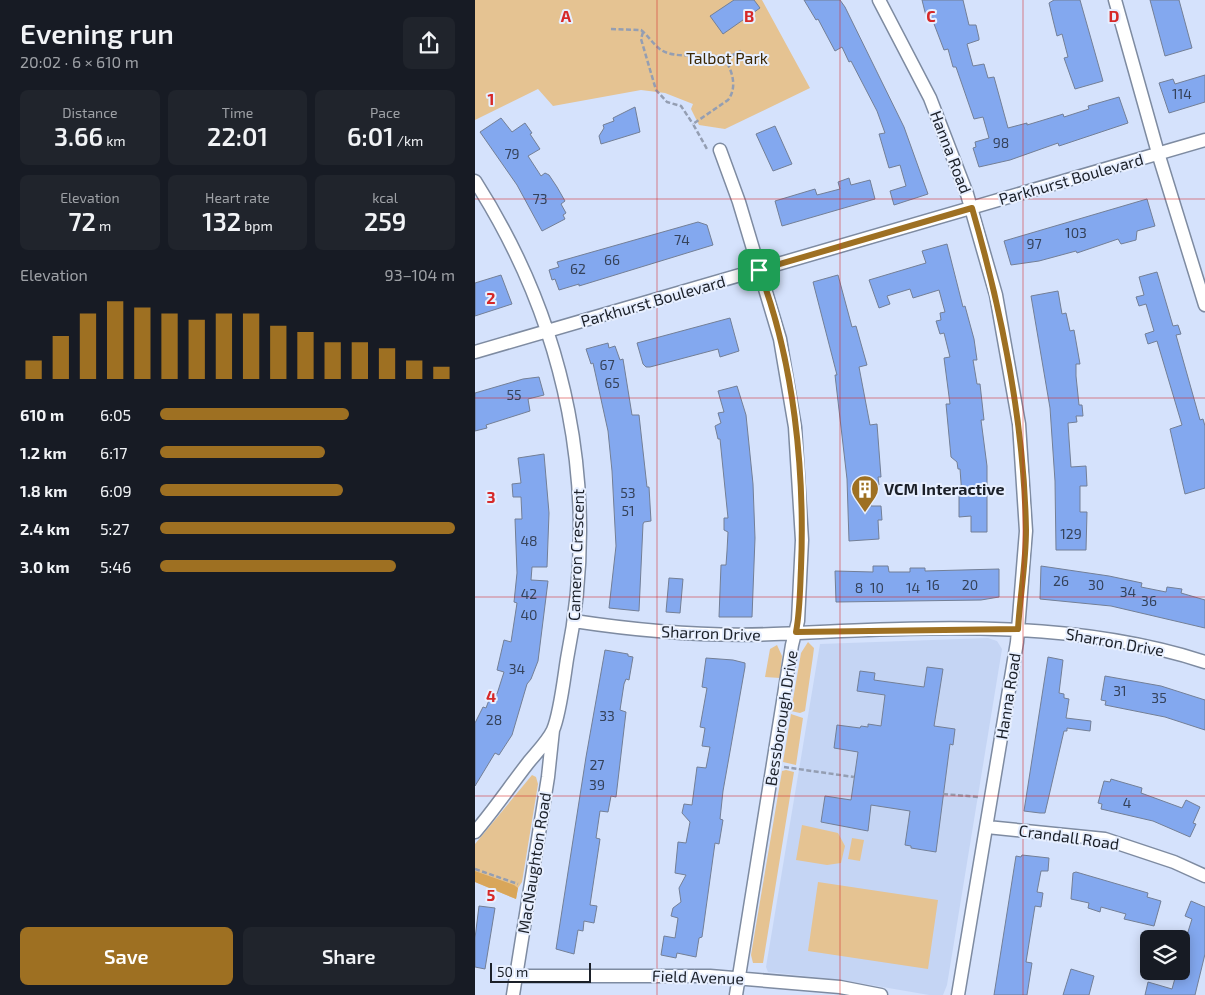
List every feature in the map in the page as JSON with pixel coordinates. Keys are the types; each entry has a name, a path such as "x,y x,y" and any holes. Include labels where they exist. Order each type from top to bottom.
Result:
{"street":[{"name":"Hanna Road","path":"879,0 930,98 972,208 996,296 1019,424 1026,531 1018,629 958,995"},
{"path":"1115,0 1158,153 1205,305"},
{"name":"Parkhurst Boulevard","path":"475,352 1205,140"},
{"name":"Bessborough Drive","path":"720,150 780,339 798,456 802,540 796,632 792,645 736,995"},
{"name":"Cameron Crescent","path":"475,181 515,249 548,331 561,376 578,461 581,510 574,621 553,730 475,832"},
{"name":"Sharron Drive","path":"574,621 675,633 774,634 796,632 1018,629 1099,636 1152,646 1205,662"},
{"name":"MacNaughton Road","path":"513,995 547,786 553,730"},
{"name":"Crandall Road","path":"987,827 1105,839 1174,862 1205,876"},
{"name":"Field Avenue","path":"515,976 615,975 739,978 840,987 881,995"}],"path":[{"path":"611,29 643,32 665,52 724,59 741,51"},
{"path":"643,32 641,39 656,90 667,102 681,106 708,150 720,150"},
{"path":"693,124 728,100 732,94 733,80 728,64 724,59"},
{"path":"773,765 854,777"},
{"path":"943,794 980,797"},
{"path":"475,869 519,885"}],"shaded area":[{"path":"988,638 997,641 1002,649 947,985 943,995 929,995 842,980 768,972 766,967 820,644"},
{"path":"475,871 514,885 518,888 516,899 475,882"}],"green space":[{"name":"Talbot Park","path":"475,0 762,0 810,88 725,129 699,125 691,109 693,104 665,93 641,90 553,106 538,89 475,120"},
{"path":"808,642 814,648 805,711 800,713 791,711 801,653"},
{"path":"777,645 782,656 780,678 765,677 770,649"},
{"path":"791,714 803,718 796,765 783,762"},
{"path":"782,771 794,772 763,963 753,963 751,955"},
{"path":"532,775 536,777 538,784 522,882 518,888 516,899 475,882 475,844"},
{"path":"802,825 838,833 845,846 841,863 827,865 796,860"},
{"path":"852,838 864,840 860,861 848,859"},
{"path":"818,882 938,900 928,969 808,951"}],"building":[{"path":"734,0 754,0 760,8 723,34 710,16"},
{"path":"804,0 840,0 845,7 904,127 928,194 894,205 890,191 906,186 900,165 889,168 879,134 885,133 877,111 842,47 835,51 818,19 816,20"},
{"path":"922,0 963,0 969,25 976,25 979,38 979,40 967,44 973,66 984,64 988,78 994,77 1008,128 1027,123 1027,125 1063,114 1064,117 1089,109 1088,106 1119,97 1128,123 1059,146 1058,143 1010,160 979,167 973,148 976,147 975,142 989,138 983,117 974,119 956,67 953,67 948,49 944,50 931,16 926,16"},
{"path":"1054,0 1080,0 1103,81 1075,89 1064,58 1068,57 1062,34 1057,36 1053,20 1049,3"},
{"path":"1150,0 1179,0 1192,48 1165,56"},
{"path":"1205,75 1205,102 1169,113 1159,83 1173,79 1175,84"},
{"path":"635,107 640,132 601,144 599,136 604,128 603,125 614,121 613,118"},
{"path":"501,118 512,132 525,123 540,149 528,156 541,176 545,173 549,175 565,201 561,204 566,213 563,215 565,219 542,231 517,185 480,132"},
{"path":"775,126 792,164 773,171 756,134"},
{"path":"849,178 851,185 870,180 875,199 782,226 775,201 815,189 817,195 840,189 838,182"},
{"path":"1147,199 1155,226 1137,231 1136,240 1121,244 1118,239 1077,253 1076,251 1039,261 1011,265 1004,241"},
{"path":"698,222 707,225 713,245 579,286 579,284 559,290 555,279 552,280 549,270 559,267 557,262"},
{"path":"947,244 963,307 965,306 974,339 977,360 973,360 977,384 980,384 984,420 981,420 987,466 987,532 971,532 971,516 959,517 959,496 962,496 960,469 958,469 957,462 951,457 946,404 950,404 944,358 950,357 944,333 940,334 936,321 941,320 940,313 945,312 939,290 913,298 910,289 887,296 890,304 879,308 869,280 926,263 922,251"},
{"path":"1157,272 1173,326 1178,325 1181,334 1176,335 1200,420 1203,419 1205,426 1205,488 1185,494 1170,429 1182,425 1157,341 1148,344 1145,334 1154,331 1146,304 1139,306 1136,297 1144,295 1139,277"},
{"path":"501,275 512,304 475,316 475,283"},
{"path":"838,275 852,327 856,326 867,365 859,367 870,425 877,424 881,477 878,477 879,485 871,486 871,506 881,506 882,520 878,520 879,539 849,541 847,479 835,375 837,375 813,282"},
{"path":"1058,291 1062,314 1066,313 1070,331 1074,330 1080,364 1076,364 1076,376 1079,405 1082,405 1083,416 1076,416 1077,422 1068,423 1071,467 1086,466 1087,486 1080,486 1080,512 1087,512 1086,550 1056,550 1055,481 1050,408 1031,296"},
{"path":"730,318 739,351 720,357 718,349 650,367 646,367 643,364 637,343"},
{"path":"608,343 609,348 615,346 620,360 623,359 632,415 639,415 647,487 649,487 651,521 644,522 643,524 639,611 609,608 616,546 612,471 608,431 593,363 591,364 586,349"},
{"path":"539,377 544,395 528,399 530,411 486,425 487,428 475,431 475,393 523,379"},
{"path":"737,386 746,415 753,484 755,538 752,617 719,617 721,565 726,565 728,532 724,530 724,518 728,518 720,439 718,439 715,426 721,423 718,413 724,412 718,391"},
{"path":"544,454 549,513 547,567 532,567 531,580 548,581 538,661 527,684 512,735 499,755 495,753 475,786 475,723 483,707 486,708 492,692 497,694 504,672 497,670 504,640 511,642 517,603 514,602 517,573 515,519 522,519 521,497 513,497 512,484 521,483 518,458"},
{"path":"873,566 888,566 889,572 910,572 910,568 925,568 925,571 999,569 999,597 981,600 836,602 835,571 873,572"},
{"path":"1041,566 1109,576 1142,583 1141,587 1166,592 1167,587 1182,589 1181,593 1205,600 1205,628 1111,606 1040,599"},
{"path":"669,578 683,579 680,613 666,612"},
{"path":"605,650 628,654 628,656 633,657 629,680 626,679 624,684 620,710 626,712 616,797 611,796 608,812 600,811 596,838 600,839 590,905 597,906 594,923 584,921 583,931 578,930 574,954 556,949"},
{"path":"1048,657 1063,660 1059,693 1064,694 1064,698 1069,699 1066,718 1091,721 1090,731 1067,728 1067,731 1064,731 1045,813 1040,813 1024,811"},
{"path":"706,658 733,660 745,663 745,667 723,791 720,819 723,820 719,844 715,843 702,937 699,938 696,957 677,953 676,958 661,955 664,936 675,938 678,918 671,916 673,908 681,902 679,888 686,875 675,873 678,842 686,843 690,822 682,813 684,804 692,805 697,767 706,768 710,747 702,746 705,728 700,727 707,688 702,687"},
{"path":"927,667 943,669 934,726 955,729 953,745 950,744 936,852 911,848 911,846 905,845 910,811 871,805 868,831 821,822 825,796 851,800 858,752 834,748 837,725 860,728 861,726 868,727 868,724 881,726 885,695 857,691 860,671 875,673 874,680 924,687"},
{"path":"1105,676 1161,686 1205,700 1205,730 1165,717 1105,705 1106,701 1101,700"},
{"path":"1111,779 1142,788 1141,793 1182,808 1186,800 1200,807 1193,823 1196,824 1190,837 1153,821 1101,809 1102,804 1098,803 1104,781 1110,782"},
{"path":"1022,855 1049,858 1048,871 1041,871 1037,892 1043,893 1041,907 1035,906 1026,962 1032,963 1027,995 994,995 1016,856 1021,857"},
{"path":"1076,872 1148,893 1147,897 1161,901 1154,926 1124,919 1126,914 1101,907 1100,912 1088,908 1089,903 1071,899 1073,873"},
{"path":"1191,901 1205,907 1205,954 1195,995 1145,995 1148,982 1172,989 1174,980 1190,980 1189,930 1192,919 1185,916"},
{"path":"479,906 495,908 485,969 475,967 475,938"},
{"path":"1071,969 1094,976 1089,995 1063,995"}],"place":[{"name":"VCM Interactive","path":"865,513"}],"route":[{"path":"972,208 996,296 1019,424 1026,531 1018,629 973,628 796,632 802,540 798,456 780,339 764,281 759,270 972,208"}]}
